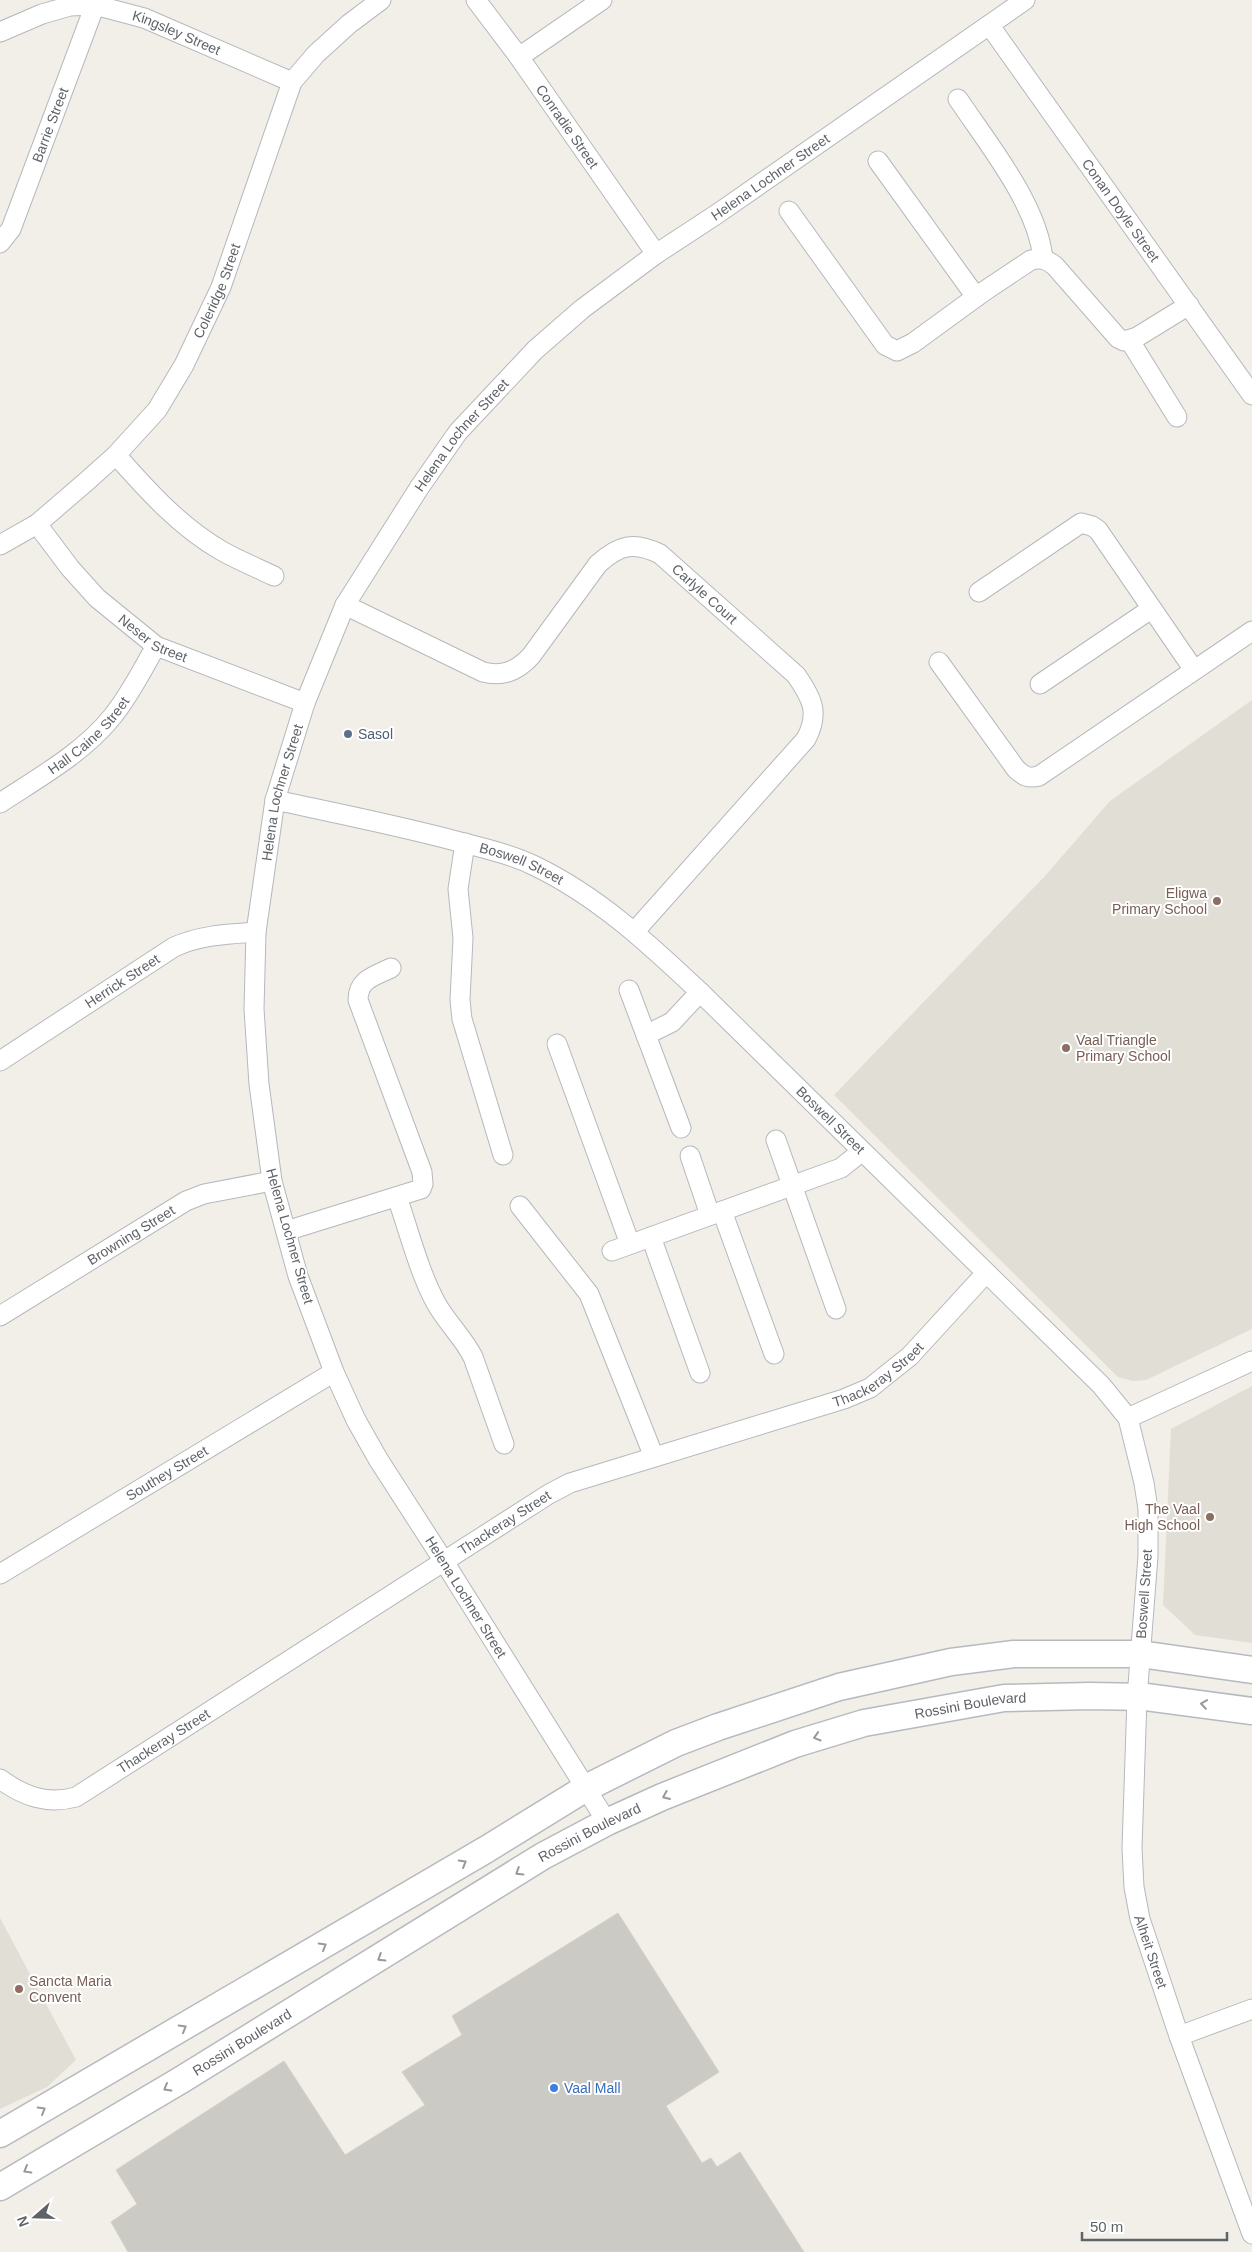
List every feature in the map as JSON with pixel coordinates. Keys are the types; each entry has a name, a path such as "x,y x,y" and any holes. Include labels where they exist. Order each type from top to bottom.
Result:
{"street":[{"name":"Coleridge Street","path":"0,545 37,524 116,455 157,410 184,365 221,287 292,82 322,48 349,24 381,0"},
{"name":"Conradie Street","path":"476,0 519,57 656,254"},
{"path":"519,57 602,0"},
{"name":"Helena Lochner Street","path":"607,1822 378,1459 356,1420 334,1372 298,1276 272,1181 260,1084 254,1009 256,932 275,800 304,703 345,606 419,488 458,432 535,350 582,309 656,254 717,214 1025,0"},
{"name":"Kingsley Street","path":"0,32 42,14 70,6 96,5 144,18 292,82"},
{"name":"Barrie Street","path":"0,243 11,230 96,5"},
{"name":"Conan Doyle Street","path":"990,26 1252,395"},
{"path":"958,99 1027,204 1042,249 1043,259"},
{"path":"878,162 976,297"},
{"path":"790,211 885,345 891,350 897,351 913,343 1031,260 1043,259 1056,266 1118,338 1124,342 1130,341 1189,305"},
{"path":"1130,341 1177,417"},
{"path":"116,455 164,506 192,529 220,550 274,576"},
{"path":"978,592 1081,523 1086,523 1098,530 1194,670"},
{"name":"Neser Street","path":"37,524 70,568 97,598 156,646 304,703"},
{"name":"Carlyle Court","path":"345,606 483,672 495,674 509,672 521,667 531,656 598,564 610,553 625,547 648,548 660,554 796,675 810,696 813,706 814,717 806,739 635,932"},
{"path":"1040,684 1151,609"},
{"path":"939,662 1016,769 1022,775 1032,778 1039,776 1252,631"},
{"name":"Hall Caine Street","path":"0,803 91,739 128,696 156,646"},
{"name":"Boswell Street","path":"275,800 465,844 534,865 596,900 635,932 700,992 1101,1385 1128,1418 1144,1483 1148,1510 1148,1556 1140,1654"},
{"path":"465,844 458,889 463,938 460,1000 462,1019 502,1155"},
{"name":"Herrick Street","path":"0,1061 134,972 187,941 214,935 256,932"},
{"path":"286,1231 421,1189 423,1178 358,1000 361,985 391,968"},
{"path":"629,990 681,1128"},
{"path":"646,1035 672,1022 700,992"},
{"path":"557,1044 630,1244"},
{"path":"776,1140 836,1309"},
{"path":"612,1251 841,1168 862,1152"},
{"path":"690,1156 716,1213 774,1354"},
{"name":"Browning Street","path":"0,1316 186,1201 213,1192 272,1181"},
{"path":"397,1197 432,1295 442,1312 467,1344 504,1444"},
{"path":"520,1206 588,1294 654,1458"},
{"path":"652,1236 700,1373"},
{"name":"Thackeray Street","path":"0,1779 32,1797 45,1800 76,1798 527,1506 570,1483 844,1399 870,1388 910,1356 986,1273"},
{"path":"1128,1418 1252,1362"},
{"name":"Southey Street","path":"0,1574 334,1372"},
{"path":"0,2134 470,1859 586,1788 684,1740 777,1706 839,1687 950,1662 1014,1654 1140,1654 1252,1670"},
{"name":"Alheit Street","path":"1140,1654 1132,1848 1134,1887 1140,1920 1179,2036 1252,2234"},
{"name":"Rossini Boulevard","path":"0,2187 206,2065 543,1856 607,1822 735,1767 795,1744 864,1723 1004,1698 1080,1696 1137,1698 1182,1701 1252,1711"},
{"path":"1179,2036 1252,2009"}],"shaded area":[{"name":"Vaal Triangle Primary School","path":"1252,700 1252,1329 1146,1380 1133,1381 1118,1377 834,1095 1045,876 1110,801"},
{"name":"The Vaal High School","path":"1252,1386 1252,1643 1195,1635 1163,1605 1171,1429"},
{"name":"Sancta Maria Convent","path":"0,1918 76,2060 47,2087 0,2109"}],"building":[{"name":"Vaal Mall","path":"618,1913 719,2072 666,2106 702,2163 711,2158 717,2167 740,2152 804,2252 128,2252 111,2222 137,2204 116,2170 284,2061 345,2155 425,2105 402,2072 462,2035 452,2016"}],"place":[{"name":"Sasol","path":"348,734"},
{"name":"Eligwa Primary School","path":"1217,901"},
{"name":"Vaal Triangle Primary School","path":"1066,1048"},
{"name":"The Vaal High School","path":"1210,1517"},
{"name":"Sancta Maria Convent","path":"19,1989"},
{"name":"Vaal Mall","path":"554,2088"}]}
